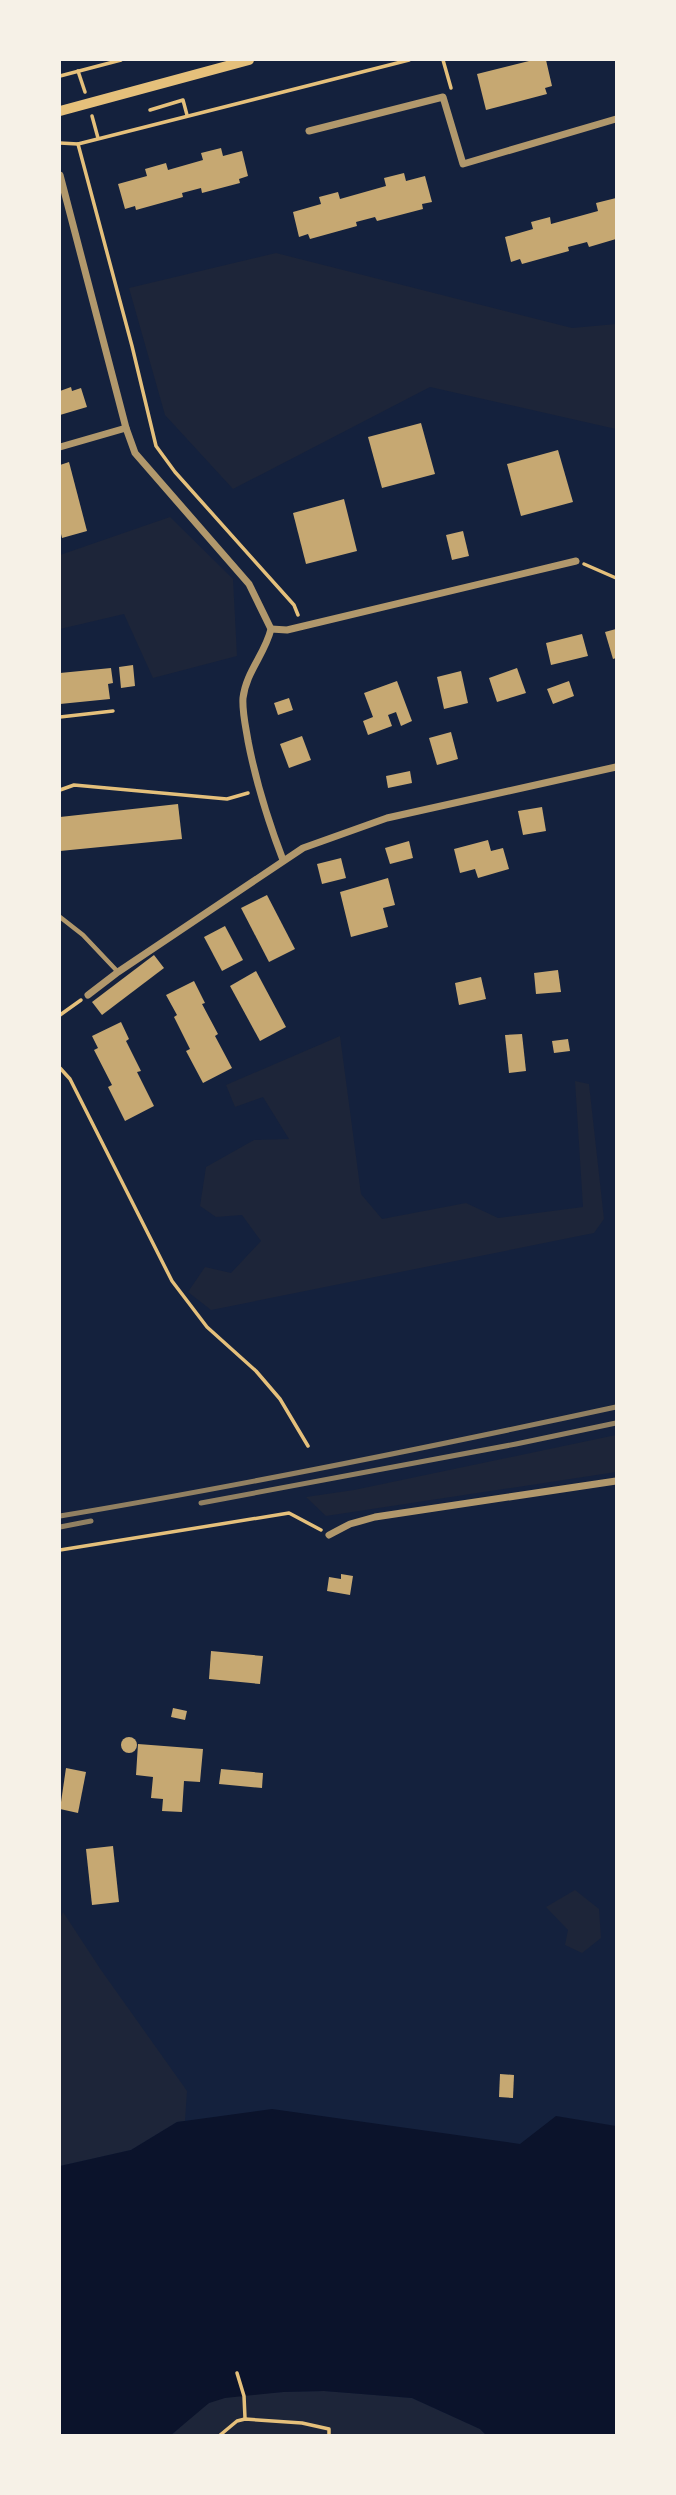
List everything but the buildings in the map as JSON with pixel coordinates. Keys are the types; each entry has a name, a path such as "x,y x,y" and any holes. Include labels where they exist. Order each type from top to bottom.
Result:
{"main road":[{"path":"60,111 248,60"}],"street":[{"path":"309,131 443,97 463,164 617,120"},
{"path":"60,175 126,429 135,453 249,584 271,629 262,655 253,667 243,699 244,721 270,825 283,860"},
{"path":"60,447 126,429"},
{"path":"271,629 287,630 576,561"},
{"path":"89,995 118,972 283,860 327,838 387,818 617,767"},
{"path":"328,1535 350,1524 375,1517 617,1481"}],"lane":[{"path":"60,917 83,935 118,972"}],"path":[{"path":"60,76 121,60"},
{"path":"60,143 78,144 410,60"},
{"path":"150,110 183,100 187,115"},
{"path":"78,144 156,446 175,472 294,605 302,625"},
{"path":"576,561 617,578"},
{"path":"60,717 113,712"},
{"path":"60,790 74,785 227,799 260,789"},
{"path":"60,1015 89,995"},
{"path":"60,1068 70,1079 172,1281 208,1326 256,1371 279,1399 309,1446"},
{"path":"60,1550 289,1513 328,1535"},
{"path":"237,2372 244,2396 245,2419"},
{"path":"219,2435 237,2421 245,2419 302,2423 329,2429 329,2435"}],"shaded area":[{"path":"276,253 572,328 616,324 616,429 430,387 233,489 165,415 129,288"},
{"path":"170,517 233,579 237,656 153,678 124,614 60,629 60,555"},
{"path":"340,1036 361,1194 382,1219 466,1203 498,1218 583,1207 575,1081 589,1084 604,1219 594,1233 211,1310 188,1292 205,1267 231,1273 261,1241 242,1215 216,1217 200,1206 206,1167 254,1140 289,1139 263,1097 235,1107 226,1085"},
{"path":"616,1435 616,1472 326,1516 306,1497 354,1490"},
{"path":"575,1890 599,1909 601,1938 582,1953 565,1945 568,1930 546,1907"},
{"path":"63,1912 187,2091 185,2121 177,2122 131,2150 60,2166 60,1919"},
{"path":"272,2109 520,2144 556,2116 616,2126 616,2435 486,2435 480,2429 412,2398 324,2391 225,2398 209,2403 171,2435 60,2435 60,2166 131,2150 177,2122"},
{"path":"325,2391 412,2398 480,2429 486,2435 171,2436 199,2410 219,2399 265,2393"}],"railway":[{"path":"60,1516 338,1465 616,1407"},
{"path":"201,1503 616,1423"},
{"path":"60,1527 91,1521"}]}
